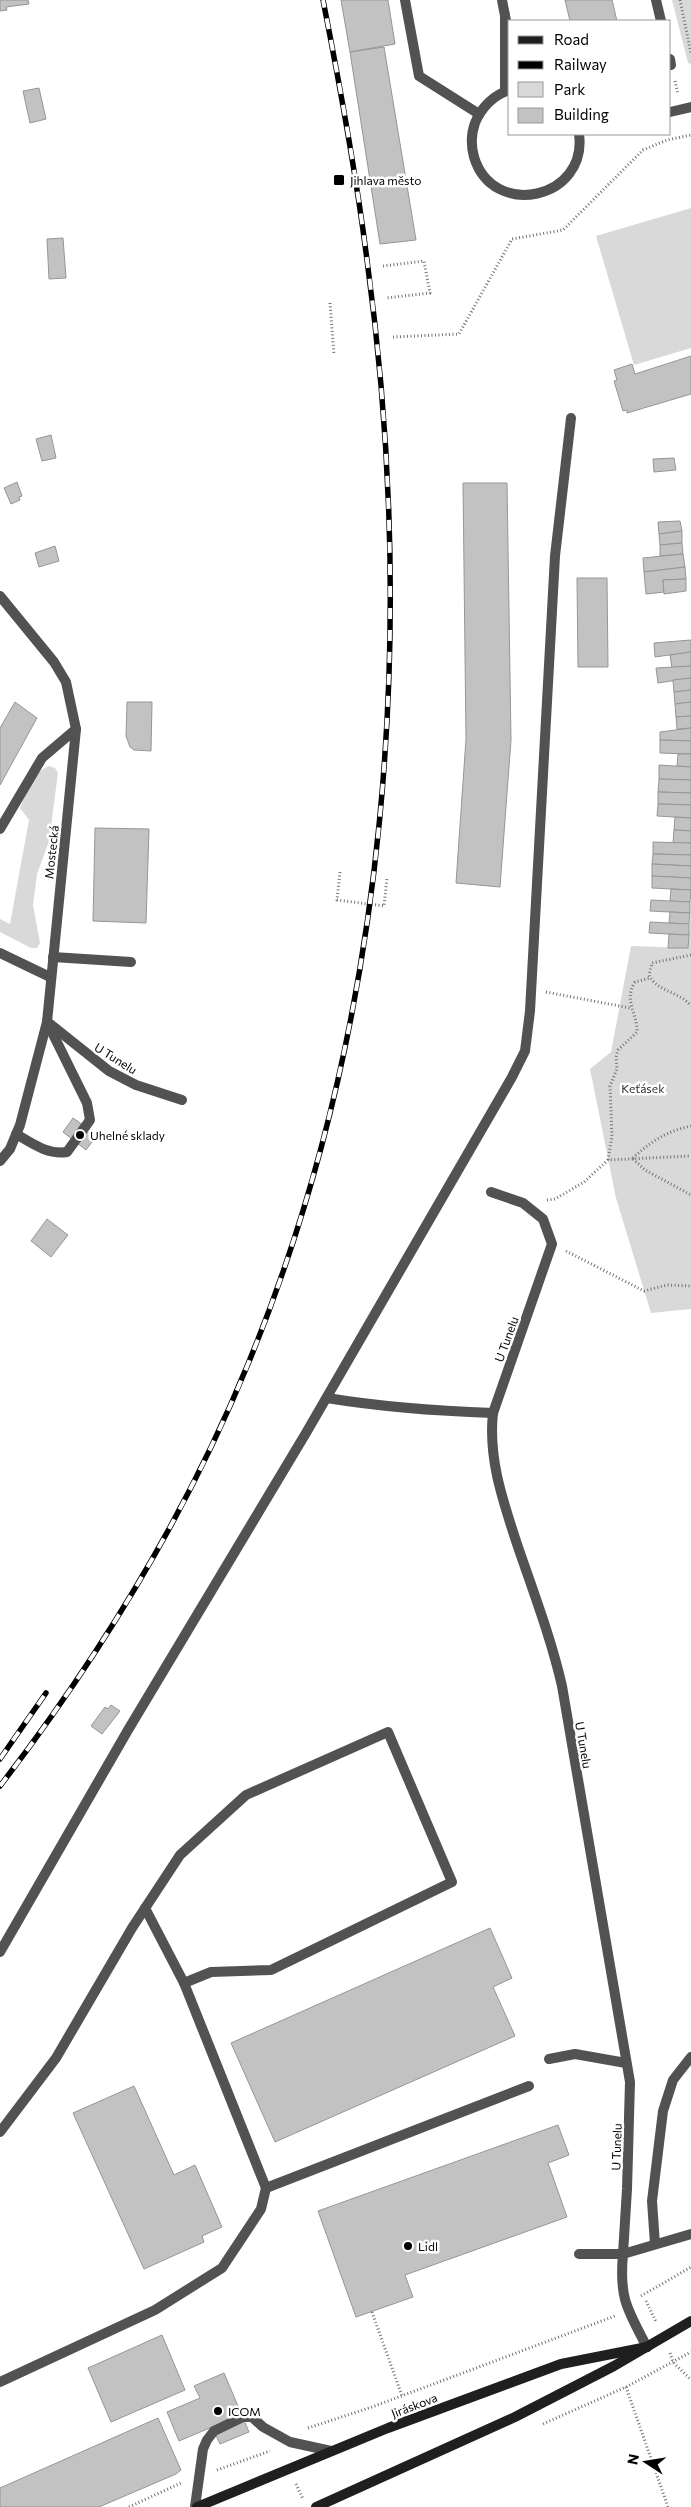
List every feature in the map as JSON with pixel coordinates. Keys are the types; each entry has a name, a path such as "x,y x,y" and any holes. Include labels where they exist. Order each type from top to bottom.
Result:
{"main road":[{"name":"Jiráskova","path":"316,2507 515,2417 691,2322"},
{"name":"Jiráskova","path":"196,2507 397,2424 561,2364 647,2347"}],"street":[{"path":"405,0 419,76 479,114"},
{"path":"502,0 508,26"},
{"path":"656,0 661,20"},
{"path":"505,15 507,90 490,100 479,114 473,131 472,149 477,166 488,180 502,190 520,195 538,194 554,188 568,176 576,160 580,143 578,135"},
{"path":"671,112 686,108"},
{"path":"0,1952 128,1730 327,1398 512,1078 524,1051 531,989 555,556 571,418"},
{"name":"Mostecká","path":"0,596 54,662 66,682 76,729 47,1022 16,1134 10,1149 0,1161"},
{"path":"0,829 42,758 76,729"},
{"path":"0,952 50,977"},
{"path":"53,957 131,962"},
{"path":"16,1134 43,1149 52,1152 68,1152 90,1120 86,1103 47,1022"},
{"name":"U Tunelu","path":"47,1022 109,1071 136,1085 182,1100"},
{"path":"491,1192 523,1203 543,1219 552,1244"},
{"name":"U Tunelu","path":"552,1244 492,1413 490,1435 493,1465 555,1656 562,1686 630,2082 623,2254 620,2284 627,2310 647,2347"},
{"path":"327,1398 420,1410 492,1413"},
{"path":"0,2132 56,2058 145,1908 180,1854 246,1795 388,1732 452,1882 270,1970 211,1972 184,1983"},
{"path":"0,2382 155,2310 222,2268 261,2209 266,2188 184,1983 145,1908"},
{"path":"549,2060 575,2054 626,2063"},
{"path":"655,2244 652,2201 663,2111 673,2080 691,2057"},
{"path":"266,2188 529,2086"},
{"path":"579,2254 623,2254 691,2234"},
{"path":"196,2507 203,2449 214,2431 243,2417 252,2417 280,2438 331,2451"}],"path":[{"path":"680,0 691,53"},
{"path":"671,65 686,108"},
{"path":"393,337 459,334 512,239 563,230 643,150 667,140 691,135"},
{"path":"383,266 424,261 430,293 386,298"},
{"path":"330,303 334,355"},
{"path":"340,872 337,900 384,906 387,878"},
{"path":"691,955 652,963 649,968 650,978 659,987 684,998 691,1006"},
{"path":"523,1203 555,1199 584,1182 608,1160 612,1136 610,1092 617,1069 616,1057 618,1050 638,1032 630,1008 631,988 635,982 650,978"},
{"path":"531,989 630,1008"},
{"path":"633,1159 643,1148 659,1138 691,1126"},
{"path":"608,1160 691,1156"},
{"path":"633,1159 645,1170 691,1195"},
{"path":"552,1244 644,1291 667,1285 691,1286"},
{"path":"271,2451 280,2438 295,2430 318,2426 593,2326 627,2310 642,2294 691,2267"},
{"path":"372,2312 402,2396"},
{"path":"626,2387 668,2507"}],"green space":[{"path":"672,0 691,0 691,64 688,63"},
{"path":"691,208 691,348 634,365 596,236"},
{"path":"49,766 55,768 58,773 49,841 37,874 33,905 40,943 37,948 31,948 0,932 0,919 10,924 29,820 20,808 35,778 43,769"},
{"name":"Keťásek","path":"691,911 691,1309 651,1313 616,1198 590,1069 611,1052 631,946 688,948"}],"building":[{"path":"0,0 28,0 29,4 6,7 7,10 0,11"},
{"path":"341,0 388,0 395,44 350,52"},
{"path":"565,0 612,0 617,20 570,20"},
{"path":"384,47 416,240 380,244 350,52"},
{"path":"39,88 46,119 30,123 23,91"},
{"path":"63,238 66,278 49,279 47,239"},
{"path":"691,356 691,394 627,413 627,410 623,411 614,381 617,380 614,370 632,364 635,374"},
{"path":"51,435 56,458 42,461 36,439"},
{"path":"674,458 676,470 654,472 653,459"},
{"path":"17,482 22,496 19,497 20,500 11,504 4,488"},
{"path":"463,483 507,483 511,740 500,887 456,883 466,739"},
{"path":"680,521 682,531 659,534 658,522"},
{"path":"682,531 682,543 660,545 659,534"},
{"path":"682,543 683,554 660,556 660,545"},
{"path":"55,546 59,561 39,567 35,553"},
{"path":"683,554 685,567 644,572 643,558"},
{"path":"685,567 686,579 663,580 664,592 646,594 644,572"},
{"path":"577,578 607,578 608,667 578,667"},
{"path":"686,579 686,591 664,594 663,580"},
{"path":"691,640 691,652 655,657 654,643"},
{"path":"691,652 691,666 672,668 670,655"},
{"path":"691,666 691,678 658,683 656,668"},
{"path":"691,678 691,690 674,692 673,680"},
{"path":"691,690 691,702 675,704 674,692"},
{"path":"15,702 37,718 0,785 0,728"},
{"path":"127,702 152,702 151,751 134,750 130,747 126,736"},
{"path":"691,702 691,716 676,717 675,704"},
{"path":"691,716 691,728 677,729 676,717"},
{"path":"691,728 691,741 660,740 660,732"},
{"path":"660,740 691,741 691,754 660,753"},
{"path":"678,754 691,754 691,767 677,766"},
{"path":"659,765 691,767 691,780 659,779"},
{"path":"659,779 691,780 691,793 658,792"},
{"path":"658,792 691,793 691,805 658,804"},
{"path":"658,804 691,805 691,818 657,816"},
{"path":"675,817 691,818 691,831 674,830"},
{"path":"95,828 149,829 146,923 93,921"},
{"path":"674,830 691,831 691,843 673,843"},
{"path":"653,842 691,843 691,855 653,854"},
{"path":"653,854 691,855 691,866 652,864"},
{"path":"652,864 691,866 691,878 652,876"},
{"path":"652,876 691,878 691,890 652,888"},
{"path":"671,889 691,890 690,902 670,901"},
{"path":"651,900 690,902 690,913 650,911"},
{"path":"670,912 690,913 689,924 669,923"},
{"path":"650,922 689,924 689,935 649,933"},
{"path":"669,934 689,935 688,948 668,948"},
{"path":"73,1118 97,1135 86,1150 63,1132"},
{"path":"47,1219 68,1235 51,1257 31,1241"},
{"path":"111,1705 120,1711 102,1734 91,1726 105,1707 108,1709"},
{"path":"490,1928 512,1978 493,1987 515,2036 275,2142 231,2043"},
{"path":"134,2086 174,2175 195,2165 222,2227 202,2236 204,2242 144,2269 73,2113"},
{"name":"Lidl","path":"558,2125 569,2155 548,2163 567,2217 405,2275 413,2297 356,2317 318,2211"},
{"path":"162,2335 185,2390 111,2422 88,2368"},
{"path":"224,2373 249,2432 220,2444 212,2427 179,2441 167,2412 200,2398 194,2386"},
{"path":"158,2418 181,2470 176,2474 99,2507 0,2507 0,2488"}],"railway":[{"path":"0,1786 72,1686 138,1583 169,1530 224,1420 248,1364 296,1233 334,1098 361,960 380,821 389,680 389,539 382,398 367,260 358,195 323,0"},
{"path":"0,1759 46,1693"}],"place":[{"name":"Jihlava město","path":"339,180"},
{"name":"Uhelné sklady","path":"80,1135"},
{"name":"Lidl","path":"408,2246"},
{"name":"ICOM","path":"218,2411"}]}
